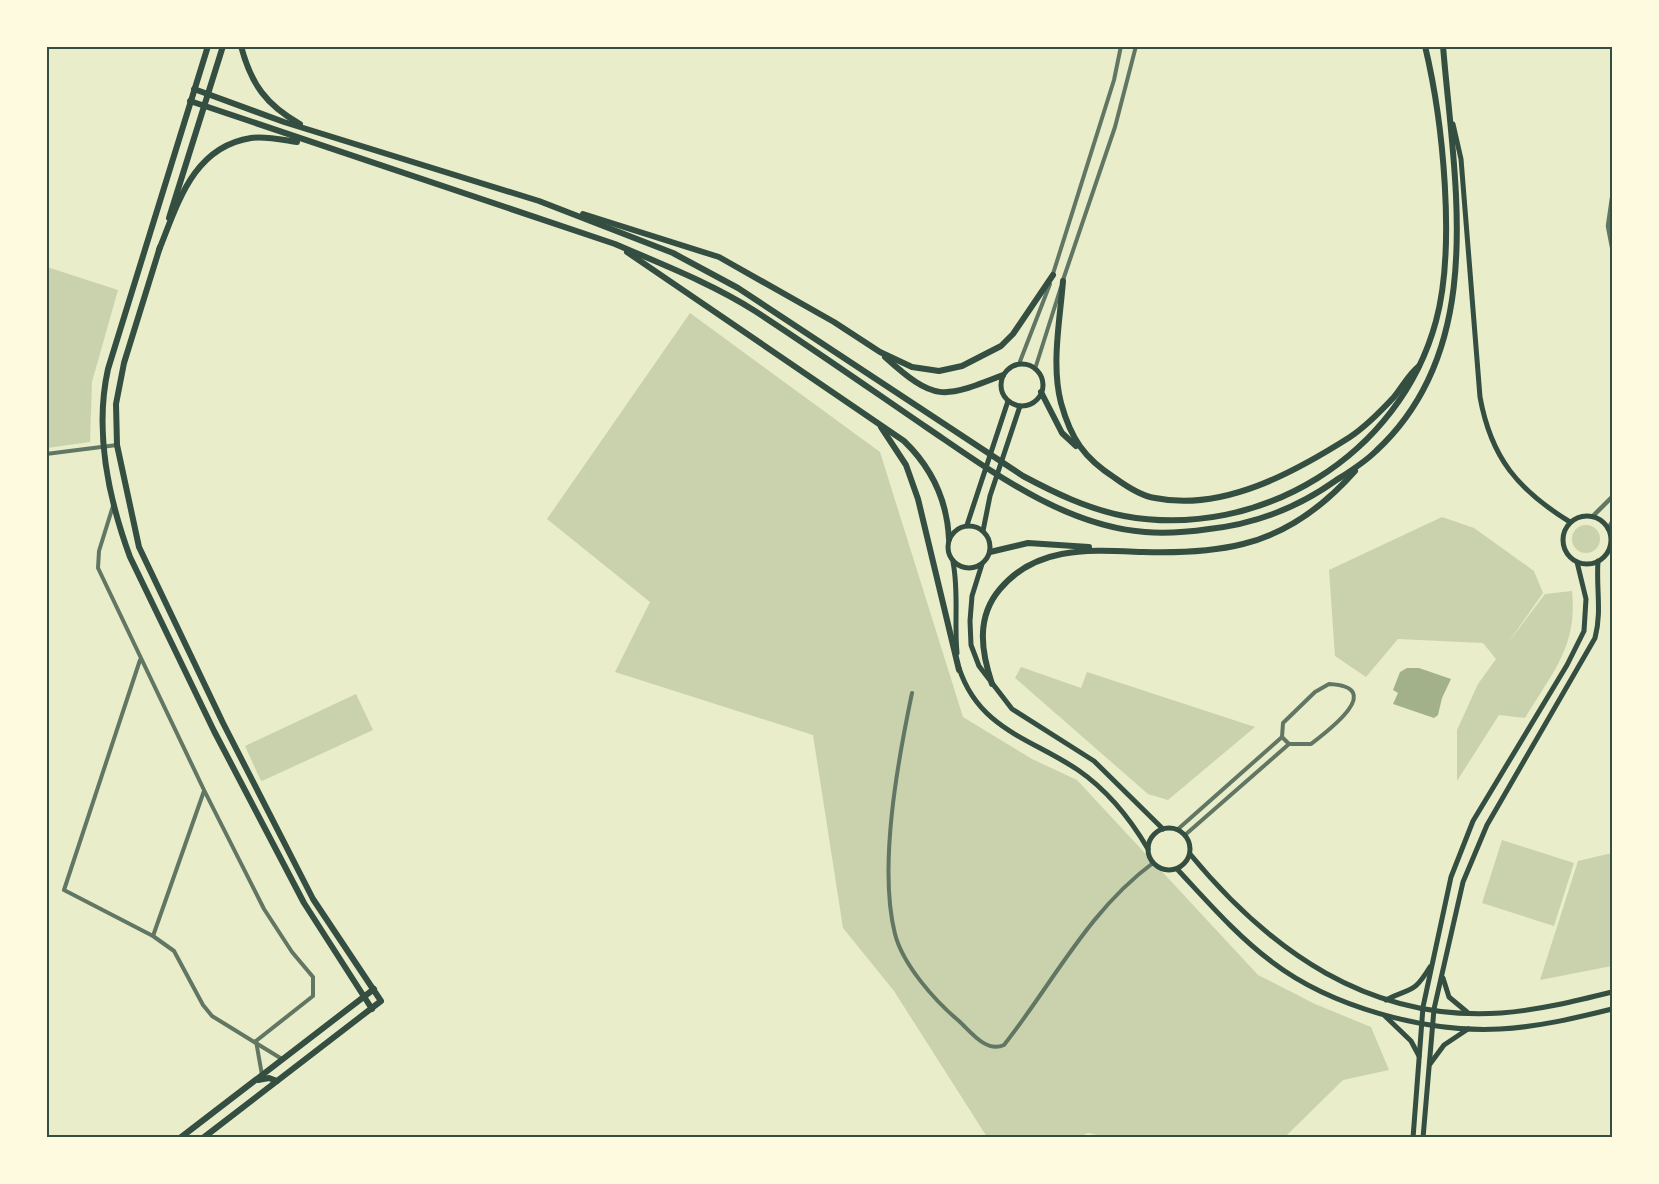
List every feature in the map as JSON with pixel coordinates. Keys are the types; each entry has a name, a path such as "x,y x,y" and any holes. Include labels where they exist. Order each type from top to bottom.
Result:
{"main road":[{"path":"208,46 108,369 102,398 102,447 114,504 130,557 214,731 304,903 372,1009"},
{"path":"203,1137 381,1001 313,899 181,636 139,547 117,445 119,385 223,46"},
{"path":"241,46 248,73 268,101 287,117 315,131"},
{"path":"539,201 673,254 738,288 1023,476 1067,499 1125,516 1176,520 1210,516 1269,502 1297,490 1330,470 1383,424 1397,407 1422,364 1437,320 1446,253 1439,126 1425,46"},
{"path":"990,552 1028,543 1184,552 1240,545 1262,539 1292,525 1329,498 1398,427 1416,404 1425,387 1449,323 1456,289 1457,232 1443,46"},
{"path":"194,89 315,131 650,233 719,257 826,317 880,352 912,367 939,371 962,366 982,358 1001,346 1013,334 1053,275"},
{"path":"190,101 615,244 683,274 751,309 1023,490 1083,517 1122,529 1146,532 1187,532 1254,521 1306,500 1364,461"},
{"path":"1449,108 1461,159 1480,397 1485,427 1510,473 1537,500 1570,522"},
{"path":"159,250 187,182 198,166 215,153 232,144 252,138 310,143"},
{"path":"615,244 904,441 934,476 948,518 947,551 953,562 957,580 954,628 959,670"},
{"path":"1062,281 1057,373 1060,402 1079,449"},
{"path":"880,352 914,383 934,392 959,391 1003,375 1019,364 1035,369 1042,379 1041,392 1062,433 1101,469 1126,486 1154,498 1190,501 1221,497 1251,488 1295,467 1352,435 1395,396 1409,374 1422,364"},
{"path":"1003,375 1001,389 1008,401 1020,406 1033,403 1041,392"},
{"path":"967,525 1008,401"},
{"path":"983,531 990,496 1020,406"},
{"path":"877,422 906,465 918,499 959,670 971,697 984,712 1080,772 1134,825 1153,863 1164,870 1177,869 1183,866 1190,854 1190,844 1185,835 1177,830 1163,829 1152,837 1148,849"},
{"path":"1581,516 1593,516 1608,529 1611,536 1609,550 1598,561 1577,562 1567,554 1563,541 1570,522 1581,516"},
{"path":"949,539 956,530 967,525 983,531 989,540 990,552 982,564 972,596 971,645 979,666 992,684 1012,709 1094,761 1163,829"},
{"path":"992,684 983,657 982,636 984,616 994,596 1023,567 1042,558 1102,549"},
{"path":"1423,1137 1434,1009 1463,882 1474,853 1595,638 1600,621 1598,561"},
{"path":"953,562 964,568 982,564"},
{"path":"1413,1137 1423,1008 1451,877 1468,832 1567,665 1584,631 1586,599 1577,562"},
{"path":"1190,854 1211,880 1271,938 1335,980 1386,1000 1423,1008 1468,1013 1532,1009 1612,992"},
{"path":"1177,869 1235,930 1272,962 1330,996 1383,1014 1468,1029 1535,1025 1612,1009"},
{"path":"1386,1000 1410,992 1419,985 1432,965"},
{"path":"1442,976 1449,997 1468,1013"},
{"path":"180,1137 374,989"},
{"path":"1383,1014 1411,1041 1420,1058"},
{"path":"1430,1065 1444,1045 1468,1029"},
{"path":"254,1081 269,1078 277,1082"}],"street":[{"path":"1019,364 1053,275 1114,80 1121,46"},
{"path":"1035,369 1062,281 1115,128 1136,46"},
{"path":"1612,198 1608,226 1612,247"},
{"path":"46,454 117,445"},
{"path":"1593,516 1612,498"},
{"path":"114,504 99,551 98,568 140,660 264,909 292,952 313,977 315,987 313,996 256,1041"},
{"path":"1608,529 1612,522"},
{"path":"140,660 64,890 153,936 174,951 203,1005 212,1016 283,1059"},
{"path":"1177,830 1282,737 1283,723 1315,692 1329,684 1342,684 1350,689 1353,695 1351,711 1311,744 1288,744 1185,835"},
{"path":"912,693 899,758 890,844 895,934 905,956 936,1001 986,1045 997,1048 1004,1045 1092,921 1126,883 1153,863"},
{"path":"1282,737 1288,744"},
{"path":"153,936 204,790"},
{"path":"256,1041 262,1075"}],"shaded area":[{"path":"47,267 118,290 92,382 90,442 47,448"},
{"path":"690,313 880,452 963,717 1032,759 1077,780 1258,975 1315,1004 1371,1027 1389,1070 1343,1080 1285,1137 1112,1138 1088,1133 1080,1137 987,1137 894,991 843,928 813,735 615,672 650,602 547,519"},
{"path":"1442,517 1474,528 1534,571 1543,593 1508,643 1545,594 1572,591 1571,628 1561,658 1553,673 1525,718 1499,715 1457,781 1457,730 1478,684 1496,659 1483,643 1398,639 1366,677 1335,656 1329,570"},
{"path":"1586,525 1596,529 1600,539 1596,549 1586,553 1576,549 1572,539 1576,529"},
{"path":"1021,667 1081,688 1087,672 1255,727 1168,800 1148,794 1015,678"},
{"path":"1407,668 1419,668 1451,679 1442,698 1438,715 1434,718 1393,704 1398,693 1393,690 1400,672"},
{"path":"356,694 373,730 262,781 260,779 245,746"},
{"path":"1502,840 1574,863 1554,926 1482,903"},
{"path":"1612,853 1612,966 1540,980 1578,861"}]}
